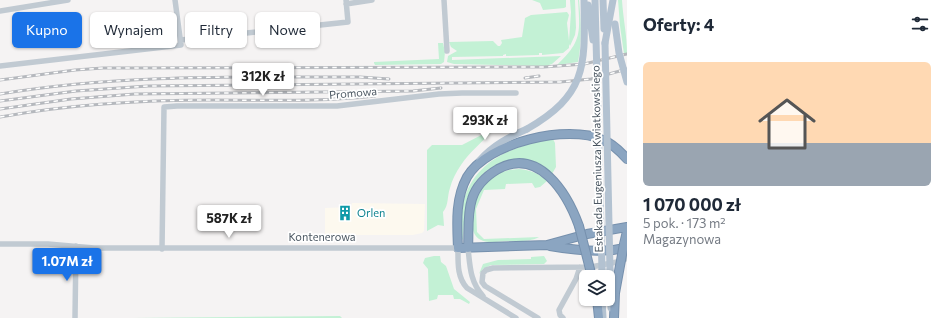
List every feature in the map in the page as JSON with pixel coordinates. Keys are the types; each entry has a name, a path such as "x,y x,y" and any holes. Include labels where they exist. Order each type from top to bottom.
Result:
{"highway":[{"path":"458,248 457,218 459,199 468,176 476,165 488,157 516,144 541,136 553,134 586,135 603,140 611,144 627,159"},
{"path":"468,248 470,208 475,191 486,177 496,170 512,164 528,165 547,174 560,188 567,199 579,226 590,270"},
{"name":"Kontenerowa","path":"547,245 587,234 627,227"},
{"path":"613,318 627,231"},
{"name":"Kontenerowa","path":"458,248 547,245 577,250 593,250 627,247"},
{"path":"597,306 599,318"}],"main road":[{"path":"476,165 494,146 545,119 573,90 579,77 584,58 584,0"},
{"path":"587,0 597,62"},
{"name":"Estakada Eugeniusza Kwiatkowskiego","path":"595,0 602,270"},
{"name":"Estakada Eugeniusza Kwiatkowskiego","path":"603,0 613,318"},
{"path":"605,43 613,0"},
{"path":"613,0 616,39 627,82"},
{"path":"602,306 603,318"}],"street":[{"path":"0,11 68,0"},
{"path":"0,66 182,45 175,0"},
{"path":"181,40 348,22 346,2 372,0"},
{"path":"444,0 447,51"},
{"name":"Promowa","path":"162,248 164,107 337,106 446,94 516,93"},
{"name":"Kontenerowa","path":"0,244 55,244 94,248 458,248"},
{"path":"75,318 76,246"},
{"path":"458,248 459,273 463,284 470,292 484,298 516,318"},
{"path":"468,248 471,275 478,291 484,298"},
{"path":"538,318 485,286 482,282 483,273 486,270 493,268 591,267 622,261 627,258"},
{"path":"563,318 560,315 559,310 576,279 580,267"}],"shaded area":[{"path":"352,203 425,204 424,231 413,235 325,235 325,208 351,207"}],"green space":[{"path":"532,0 566,0 566,7 543,10 540,3"},
{"path":"570,0 575,0 576,28 575,35 570,46 569,44 569,48 563,53 542,55 542,53 539,53 539,55 506,56 506,54 503,56 452,57 452,60 561,56 552,64 546,66 454,64 447,62 448,56 457,51 451,47 449,42 493,41 500,46 502,43 501,40 522,37 525,18 531,15 567,12 569,15 567,23 569,41 571,12"},
{"path":"578,0 580,8 581,31 578,62 557,65 571,49 578,36"},
{"path":"618,0 622,0 626,33 627,53 624,54 620,26"},
{"path":"438,43 443,43 445,52 444,62 441,64 375,65 374,63 439,59"},
{"path":"495,128 468,155 456,173 443,212 444,226 438,225 427,231 427,150 432,145 462,145"},
{"path":"553,139 555,143 556,167 552,174 543,166 534,162 514,160 495,166 486,171 479,178 473,186 468,198 465,212 463,240 461,238 461,219 464,200 469,186 477,174 498,157 511,150 525,145"},
{"path":"519,169 534,172 547,181 540,187 535,188 532,183 506,184 505,189 484,190 476,209 477,232 484,239 539,237 524,241 491,242 481,240 473,231 472,223 472,215 479,192 485,183 498,172"},
{"path":"440,256 441,262 446,266 454,289 470,302 469,304 460,299 454,299 453,295 438,295 437,299 429,301 428,269 423,263 425,258"},
{"path":"544,256 547,261 544,264 491,265 483,269 479,274 483,264 498,260 531,259 531,257"},
{"path":"340,316 342,318 132,318"}],"railway":[{"path":"0,80 75,70 103,68 544,67 584,64 627,54"},
{"path":"0,101 76,91 148,86 560,82 591,79 627,69"},
{"path":"525,78 539,76"},
{"path":"0,94 90,83 180,78 360,77 389,79"},
{"path":"0,109 71,99 135,94 413,91 441,88"},
{"path":"0,117 53,109 133,102 187,100 315,100 375,96"}],"place":[{"name":"Orlen","path":"345,213"}]}
